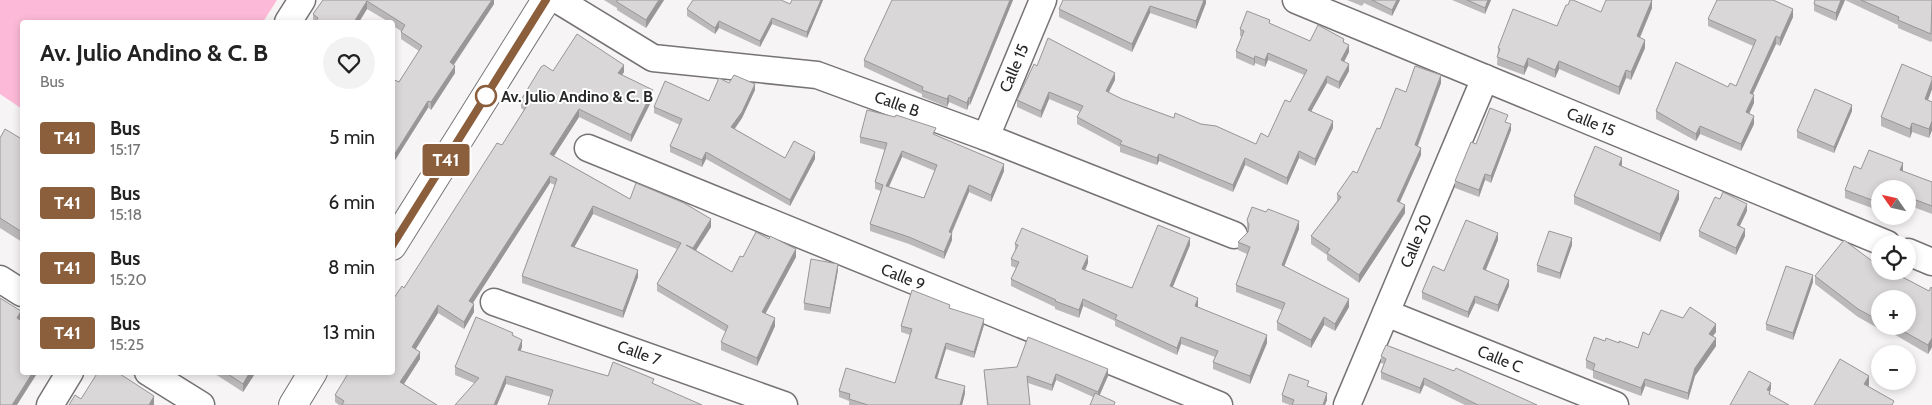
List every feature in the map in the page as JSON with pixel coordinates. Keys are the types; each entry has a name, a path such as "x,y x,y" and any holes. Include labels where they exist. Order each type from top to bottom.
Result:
{"street":[{"path":"289,20 302,0"},
{"path":"395,241 546,0"},
{"name":"Calle B","path":"558,0 653,58 817,75 986,137 1234,235"},
{"name":"Calle 15","path":"986,137 1043,0"},
{"name":"Calle 15","path":"1296,0 1871,237"},
{"name":"Calle 20","path":"1347,405 1485,78"},
{"name":"Calle 9","path":"588,148 1219,405"},
{"path":"1916,255 1932,262"},
{"path":"0,279 20,292"},
{"name":"Calle 7","path":"494,302 784,405"},
{"name":"Calle C","path":"1386,314 1615,405"},
{"path":"50,405 68,375"},
{"path":"153,375 201,405"},
{"path":"293,405 311,375"}],"shaded area":[{"path":"0,0 277,0 264,20 20,20 20,108 0,94"}],"building":[{"path":"323,0 492,0 450,62 455,66 431,102 428,101 395,153 395,80 399,82 422,46 401,32 405,25 367,1 355,20 316,20 318,18 313,14"},
{"path":"617,0 659,0 646,20 617,2"},
{"path":"693,0 781,0 790,4 792,0 821,0 807,32 772,18 760,41 719,21 715,28 687,9"},
{"path":"892,0 1010,0 967,103 949,95 947,99 922,90 923,87 864,60"},
{"path":"1063,0 1204,0 1196,21 1150,6 1132,44 1059,9"},
{"path":"1372,0 1397,0 1392,10"},
{"path":"1467,0 1488,0 1485,8"},
{"path":"1570,0 1601,12 1606,0 1652,0 1637,36 1645,40 1631,72 1626,70 1619,87 1559,61 1555,70 1528,58 1524,67 1497,57 1500,49 1498,48 1513,9 1557,26"},
{"path":"1717,0 1773,0 1793,9 1780,38 1776,36 1750,93 1754,95 1746,112 1754,116 1741,144 1700,126 1696,134 1656,111 1676,62 1728,87 1730,83 1736,86 1756,40 1708,19"},
{"path":"1815,0 1841,0 1836,13 1814,4"},
{"path":"1861,0 1932,0 1931,34 1898,20 1899,17"},
{"path":"1247,11 1270,20 1269,23 1310,41 1318,25 1344,39 1343,42 1349,45 1341,60 1349,64 1339,82 1327,76 1308,110 1333,121 1315,159 1299,151 1287,178 1245,158 1233,185 1159,154 1157,158 1120,144 1122,141 1077,117 1083,106 1049,92 1041,111 1017,100 1034,64 1037,66 1048,38 1115,73 1106,91 1122,99 1174,118 1175,113 1201,124 1216,126 1256,144 1261,133 1268,137 1285,100 1290,102 1307,70 1268,53 1265,60 1255,56 1254,59 1236,51 1244,31 1240,29"},
{"path":"577,34 624,65 618,73 653,90 631,135 579,109 550,154 630,199 636,183 684,203 711,219 693,248 686,245 732,272 740,256 743,257 756,232 769,239 770,236 796,249 762,312 775,318 757,358 721,342 728,326 657,284 681,243 593,206 571,246 638,270 623,311 522,276 557,179 550,176 469,301 474,304 464,322 438,305 412,347 420,352 400,382 437,405 342,405 344,401 335,395 347,375 395,375 395,296 402,286 404,288 497,143 502,145 528,104 521,100 541,67 544,65 553,71"},
{"path":"1902,64 1932,77 1925,99 1932,102 1932,121 1929,129 1912,123 1910,129 1881,117"},
{"path":"1415,66 1441,75 1415,145 1421,148 1397,201 1405,205 1359,275 1327,253 1330,249 1311,236 1341,197 1337,194 1353,171 1357,173 1377,128 1380,129 1396,88 1406,92"},
{"path":"734,75 755,84 742,112 731,127 785,158 794,141 815,152 790,200 706,152 702,160 670,146 682,119 654,107 665,81 709,101 719,78 729,83"},
{"path":"1815,89 1852,105 1834,147 1797,131"},
{"path":"1490,108 1508,115 1505,122 1511,124 1491,176 1485,174 1479,190 1455,181 1471,142 1476,144"},
{"path":"867,110 895,117 896,115 936,128 933,134 1004,164 991,195 969,185 949,232 952,233 944,252 909,237 870,224 883,185 875,182 887,143 860,137","holes":["902,151 937,165 924,198 886,186"]},
{"path":"5,129 20,138 20,231 0,218 0,138"},
{"path":"1595,146 1622,158 1619,165 1679,191 1660,234 1574,196"},
{"path":"1869,150 1903,163 1900,170 1932,182 1932,206 1916,200 1916,180 1871,180 1871,200 1845,190 1854,166 1861,169"},
{"path":"1723,192 1747,204 1737,225 1745,229 1736,248 1699,231 1715,197 1720,199"},
{"path":"1252,207 1266,212 1268,209 1299,221 1282,265 1349,299 1335,324 1324,317 1311,340 1277,322 1285,303 1236,285 1250,247 1238,242 1248,232 1249,225 1247,220"},
{"path":"1466,220 1498,233 1483,269 1509,280 1498,305 1475,296 1468,312 1422,292 1433,266 1444,271"},
{"path":"1158,225 1190,238 1170,286 1198,298 1195,306 1267,335 1250,376 1213,362 1218,351 1181,337 1177,348 1115,319 1117,315 1083,299 1079,310 1055,301 1011,279 1019,262 1011,259 1018,245 1015,244 1022,228 1088,256 1082,269 1132,288"},
{"path":"1549,231 1572,238 1560,273 1537,265"},
{"path":"1844,240 1871,260 1871,280 1908,280 1929,291 1932,288 1932,338 1928,345 1910,335 1916,335 1916,290 1871,290 1871,316 1858,309 1815,276"},
{"path":"811,259 838,264 830,308 804,303"},
{"path":"1786,266 1813,275 1793,333 1766,324"},
{"path":"912,290 950,305 949,308 984,319 974,352 946,343 935,378 965,386 960,405 868,405 849,399 850,394 839,391 846,368 895,383 912,329 901,326"},
{"path":"0,298 20,310 17,318 20,320 20,375 31,375 12,405 0,405"},
{"path":"1690,307 1716,324 1709,334 1716,338 1695,368 1688,393 1645,379 1641,388 1593,370 1595,364 1586,360 1594,337 1605,341 1606,338 1619,343 1619,341 1638,348 1643,332 1649,335 1661,310 1683,318"},
{"path":"476,317 513,333 512,335 522,340 518,350 608,376 613,362 654,379 652,383 702,405 548,405 553,390 506,376 494,405 455,405 479,378 455,367"},
{"path":"1028,337 1108,369 1098,392 1056,374 1052,385 1027,376 1030,405 988,405 984,370 1017,367"},
{"path":"1386,345 1454,371 1456,368 1537,405 1478,405 1424,378 1420,388 1381,372 1386,359 1381,356"},
{"path":"1840,359 1869,376 1864,384 1871,388 1871,390 1875,390 1894,401 1892,405 1814,405"},
{"path":"1749,371 1771,383 1767,390 1770,391 1769,394 1789,405 1730,405"},
{"path":"1289,374 1309,381 1307,386 1327,393 1323,405 1292,405 1294,400 1282,395"},
{"path":"96,375 122,375 154,396 149,405 69,405 75,395 81,399"},
{"path":"230,375 248,375 243,384"},
{"path":"1095,393 1115,402 1114,405 1090,405"}],"bus line":[{"name":"T41","path":"395,241 546,0"}],"place":[{"name":"Av. Julio Andino & C. B","path":"486,96"}]}
